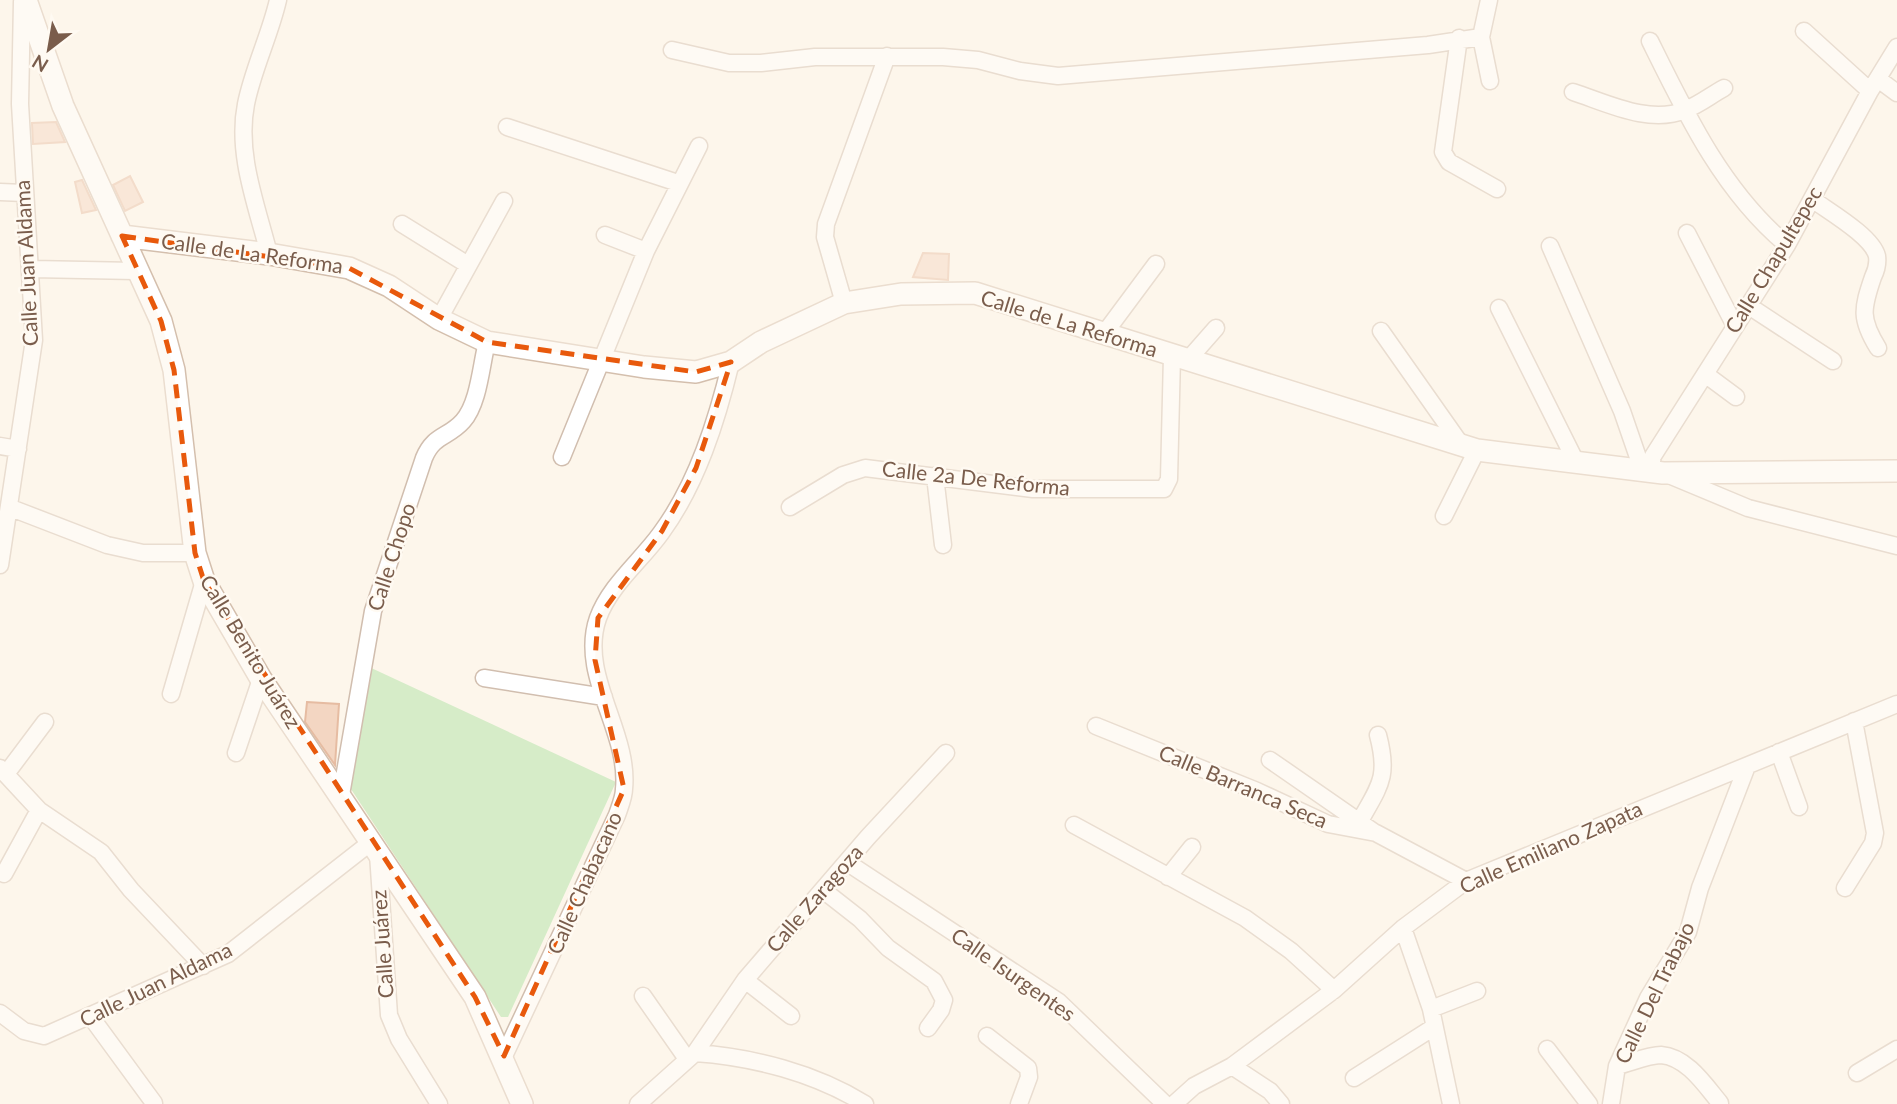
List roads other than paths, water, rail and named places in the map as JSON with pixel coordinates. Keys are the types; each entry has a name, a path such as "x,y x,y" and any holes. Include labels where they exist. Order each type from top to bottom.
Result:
{"street":[{"name":"Calle Juan Aldama","path":"0,565 4,527 11,508 34,340 32,269 24,192 20,104 24,0"},
{"name":"Calle Benito Juárez","path":"24,0 62,106 122,236 135,271 161,321 174,370 195,553 204,581 261,679 475,998 504,1056 518,1102"},
{"path":"269,254 247,169 243,136 246,105 278,0"},
{"path":"1489,0 1482,37 1490,81"},
{"path":"1804,31 1874,85 1897,93"},
{"path":"672,50 729,63 761,63 815,57 887,56 978,60 1020,71 1058,76 1428,45 1459,38 1482,37"},
{"path":"1459,38 1443,152 1449,162 1497,189"},
{"path":"1650,41 1685,110 1732,188 1766,228 1787,245"},
{"name":"Calle Chapultepec","path":"1652,471 1653,456 1787,245 1897,47"},
{"path":"844,303 825,237 827,224 887,56"},
{"path":"1573,92 1644,114 1664,115 1685,110 1724,88"},
{"path":"507,127 678,183"},
{"path":"562,457 646,251 699,146"},
{"path":"0,192 24,192"},
{"path":"1812,199 1864,237 1877,255 1877,268 1863,314 1866,329 1878,348"},
{"path":"439,319 504,201"},
{"path":"402,224 468,265"},
{"path":"1687,233 1735,326"},
{"path":"605,235 646,251"},
{"name":"Calle de La Reforma","path":"122,236 269,254 349,268 389,286 439,319 487,342 696,372 731,362 761,342 844,303 901,294 975,293 1469,448 1577,464 1652,471"},
{"path":"1550,246 1622,411 1652,471 1748,508 1897,546"},
{"path":"1104,334 1157,264"},
{"path":"32,269 135,271"},
{"path":"1749,306 1833,361"},
{"path":"1499,308 1577,464"},
{"path":"1180,358 1216,328"},
{"path":"1381,331 1469,448 1444,516"},
{"name":"Calle Chopo","path":"341,795 362,665 377,598 430,444 465,420 472,405 487,342"},
{"name":"Calle 2a De Reforma","path":"790,507 855,470 877,468 1033,489 1164,489 1169,479 1180,358"},
{"name":"Calle Chabacano","path":"504,1056 617,815 624,789 623,765 595,660 594,636 598,618 608,597 662,531 696,468 712,429 731,362"},
{"path":"1705,374 1735,397"},
{"path":"0,446 18,449"},
{"path":"1652,471 1897,471"},
{"path":"935,476 943,545"},
{"path":"11,508 107,545 143,553 195,553"},
{"path":"171,694 204,581"},
{"path":"484,678 604,697"},
{"path":"236,753 261,679"},
{"name":"Calle Emiliano Zapata","path":"1174,1104 1194,1086 1232,1066 1334,990 1403,928 1466,881 1897,704"},
{"path":"1845,888 1873,843 1875,833 1854,720"},
{"path":"45,722 3,771 39,810 101,852 131,890 203,966"},
{"name":"Calle Barranca Seca","path":"1096,726 1257,791 1328,824 1376,833 1466,881"},
{"path":"1360,821 1383,774 1385,761 1378,735"},
{"path":"1779,752 1799,807"},
{"name":"Calle Zaragoza","path":"638,1104 691,1056 745,980 946,753"},
{"path":"1270,760 1376,833"},
{"name":"Calle Del Trabajo","path":"1611,1104 1618,1066 1648,998 1688,932 1700,888 1747,766"},
{"path":"4,874 39,810"},
{"path":"1074,825 1245,918 1290,951 1334,990"},
{"path":"1168,877 1192,847"},
{"name":"Calle Juan Aldama","path":"0,1013 35,1036 52,1034 91,1017 228,954 374,849"},
{"name":"Calle Juárez","path":"374,849 389,1014 399,1039 439,1104"},
{"name":"Calle Isurgentes","path":"848,863 1059,1002 1164,1104"},
{"path":"823,890 860,919 888,948 934,981 944,1000 941,1010 928,1028"},
{"path":"1403,928 1431,1009 1451,1104"},
{"path":"745,980 791,1016"},
{"path":"1431,1009 1477,991"},
{"path":"643,996 691,1056 729,1055 776,1066 865,1104"},
{"path":"91,1017 154,1103"},
{"path":"1354,1078 1434,1027"},
{"path":"987,1036 1028,1068 1029,1077 1019,1104"},
{"path":"1547,1049 1589,1104"},
{"path":"1857,1073 1897,1049"},
{"path":"1618,1066 1661,1055 1688,1066 1720,1103"},
{"path":"1232,1066 1270,1091 1281,1104"}]}
